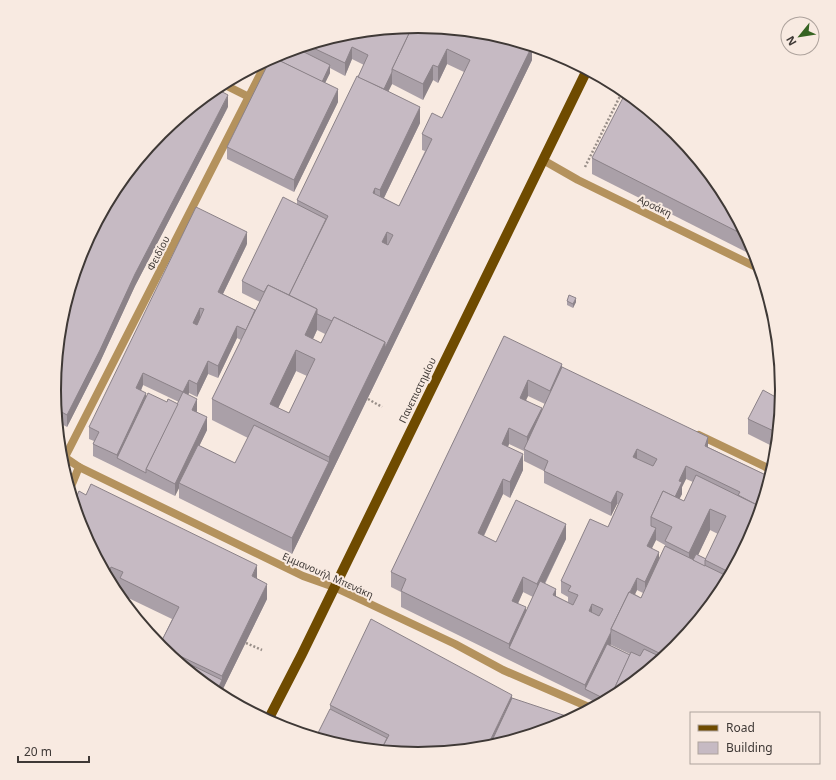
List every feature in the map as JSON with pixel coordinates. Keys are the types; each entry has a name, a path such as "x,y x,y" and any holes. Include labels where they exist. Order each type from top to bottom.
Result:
{"main road":[{"name":"Πανεπιστημίου","path":"271,715 302,654 585,75"}],"street":[{"name":"Φειδίου","path":"66,450 263,68"},
{"path":"229,87 249,97"},
{"name":"Αρσάκη","path":"543,160 578,180 752,265"},
{"path":"691,431 766,467"},
{"name":"Εμμανουήλ Μπενάκη","path":"68,459 79,467 303,576 334,587 455,644 503,670 585,705"},
{"path":"73,482 79,467"}],"path":[{"path":"578,180 620,96"},
{"path":"368,399 382,407"},
{"path":"246,643 262,650"}],"building":[{"path":"409,33 465,36 510,45 530,51 385,348 385,342 334,317 332,321 317,314 317,309 289,295 328,216 297,200 357,76 420,107 380,190 375,188 373,193 399,206 432,139 422,134 432,113 442,118 470,60 447,49 438,67 433,65 423,84 392,69","holes":["387,232 393,235 388,245 382,242"]},
{"path":"409,33 384,89 358,77 368,55 352,47 345,63 314,49 371,36"},
{"path":"304,52 330,65 322,82 279,61"},
{"path":"280,61 338,89 294,180 227,147 267,67"},
{"path":"222,92 228,95 135,274 100,350 67,415 62,412 61,390 64,343 73,298 80,275 98,232 121,192 150,155 183,122"},
{"path":"623,98 653,122 686,155 715,192 738,232 592,158"},
{"path":"283,197 326,219 289,295 268,285 264,292 242,281"},
{"path":"196,207 247,232 218,292 255,310 246,330 237,326 218,366 208,361 197,384 189,380 183,392 143,373 136,388 146,393 117,455 93,444 99,432 89,427","holes":["200,308 204,309 197,325 193,323"]},
{"path":"268,285 317,309 305,335 321,343 334,317 385,342 329,457 212,399","holes":["296,350 315,359 289,413 270,404"]},
{"path":"569,295 576,298 573,304 567,301"},
{"path":"504,336 562,364 550,391 528,380 520,398 542,408 527,437 509,428 502,444 523,454 510,482 503,479 478,533 496,542 516,500 566,524 537,584 523,577 512,601 526,607 509,644 401,591 406,579 391,572"},
{"path":"562,367 708,437 705,446 765,474 756,504 738,495 740,492 686,466 679,481 682,482 675,497 663,491 651,517 651,526 656,528 647,546 659,552 645,582 637,578 629,592 585,685 509,648 540,581 556,589 553,595 573,605 578,595 568,591 571,586 561,581 590,519 608,527 623,494 617,491 611,503 544,471 548,461 524,449","holes":["637,449 657,459 653,466 633,457","592,604 603,609 599,616 589,611"]},
{"path":"763,390 775,397 773,430 748,419"},
{"path":"183,392 197,399 192,410 207,417 175,484 146,469"},
{"path":"148,393 167,402 168,399 178,404 146,469 146,473 117,458"},
{"path":"254,425 329,462 292,538 179,483 198,445 235,463"},
{"path":"696,475 756,505 748,527 726,571 705,560 726,516 710,509 689,553 665,541 672,527 651,517 663,491 684,501"},
{"path":"91,484 257,565 252,576 267,584 222,676 182,657 163,639 179,607 120,578 123,572 111,567 110,569 88,527 77,495 79,491 86,495"},
{"path":"665,546 724,574 701,607 686,625 659,653 611,629 629,592 641,598"},
{"path":"696,554 706,559 705,566 693,560"},
{"path":"371,619 512,695 491,739 441,746 418,747 384,745 389,735 330,705"},
{"path":"607,644 630,655 615,688 600,697 585,689"},
{"path":"644,649 656,655 615,688 631,652 640,656"},
{"path":"191,665 222,680 219,686"},
{"path":"512,698 564,715 533,728 493,739"},
{"path":"330,709 387,738 383,745 348,740 318,733"}]}
